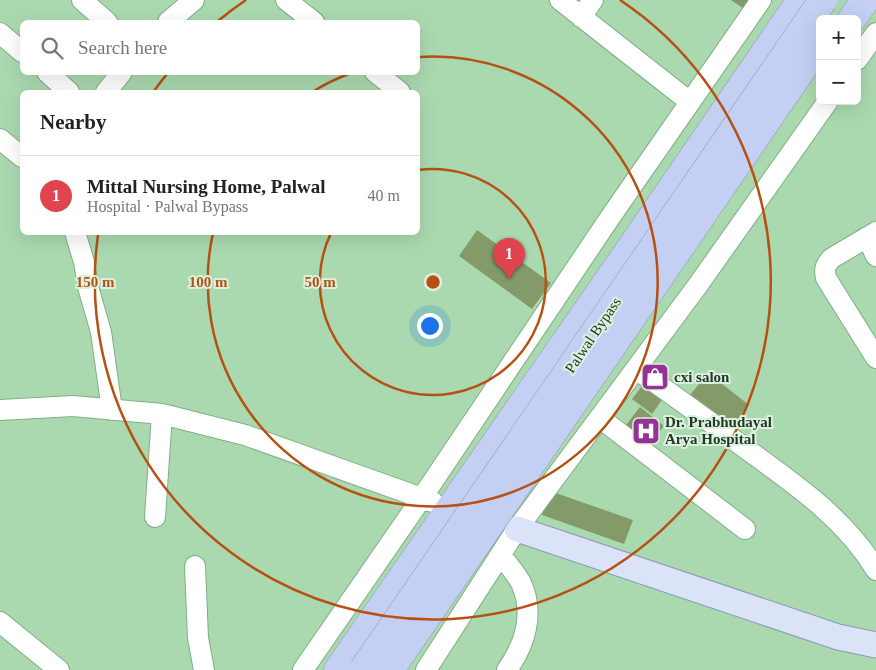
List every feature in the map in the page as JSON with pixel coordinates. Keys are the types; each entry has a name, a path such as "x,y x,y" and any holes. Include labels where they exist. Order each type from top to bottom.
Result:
{"highway":[{"path":"338,670 801,0"},
{"name":"Palwal Bypass","path":"363,670 823,0"},
{"path":"840,15 850,0"},
{"path":"855,15 865,0"},
{"name":"Palwal Bypass","path":"390,670 504,525 816,49"},
{"path":"402,670 816,72"}],"main road":[{"path":"504,525 838,637 876,645"}],"street":[{"path":"82,0 104,20"},
{"path":"170,20 194,0"},
{"path":"286,0 311,20"},
{"path":"560,0 690,102"},
{"path":"581,17 593,0"},
{"path":"303,670 421,499 609,218 761,0"},
{"path":"0,33 20,50"},
{"path":"861,55 876,34"},
{"path":"50,75 67,90"},
{"path":"108,90 120,75"},
{"path":"379,75 398,90"},
{"path":"426,670 501,555 504,525 600,418 698,285 825,105"},
{"path":"0,139 20,155"},
{"path":"76,235 101,332 112,410"},
{"path":"876,256 871,235 832,258 827,263 825,272 826,278 876,358"},
{"path":"636,368 770,466 846,528 876,570"},
{"path":"0,410 73,406 162,414 245,435 421,499 504,525"},
{"path":"155,517 162,414"},
{"path":"600,418 745,529"},
{"path":"501,555 520,583 528,605 526,632 507,670"},
{"path":"195,566 198,638 204,670"},
{"path":"0,622 59,670"}],"building":[{"path":"731,0 755,0 747,11"},
{"path":"477,230 551,283 532,309 459,256"},
{"path":"708,373 749,405 726,433 686,400"},
{"path":"645,382 664,397 652,414 632,399"},
{"path":"640,407 664,426 647,447 623,429"},
{"path":"550,491 633,520 624,544 542,515"}],"place":[{"name":"Mittal Nursing Home, Palwal","path":"509,279"},
{"name":"cxi salon","path":"655,377"},
{"name":"Dr. Prabhudayal Arya Hospital","path":"646,431"}]}
